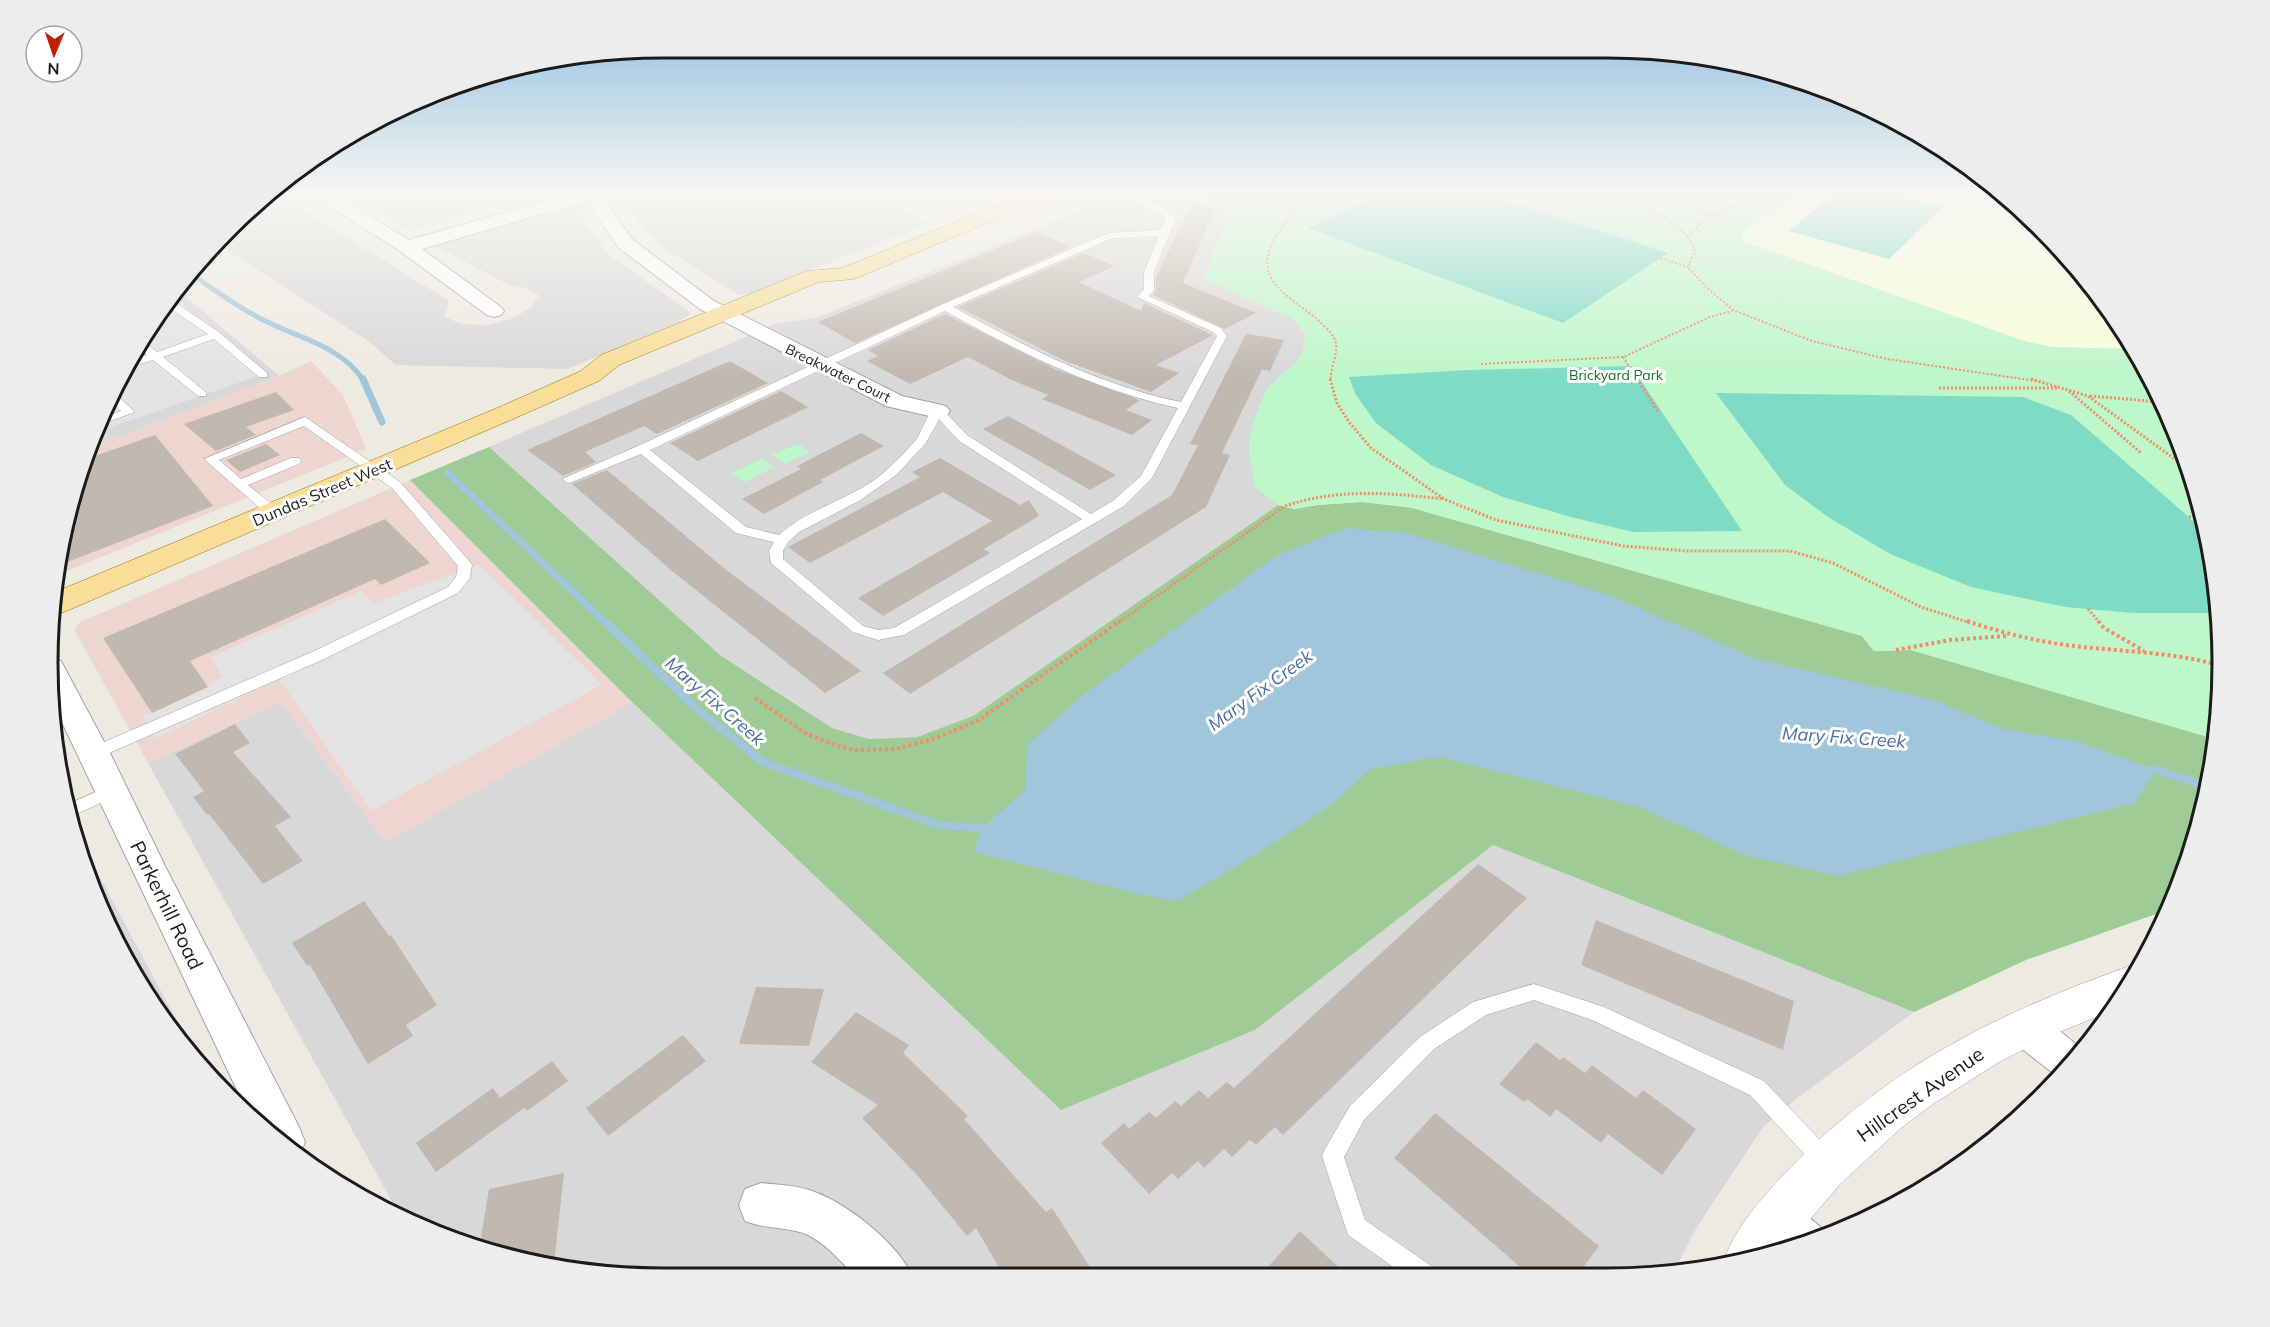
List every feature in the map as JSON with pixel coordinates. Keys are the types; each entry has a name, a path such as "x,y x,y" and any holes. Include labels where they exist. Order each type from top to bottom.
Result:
{"main road":[{"name":"Dundas Street West","path":"62,601 590,376 626,374 733,319 836,285 846,274 900,253"}],"street":[{"path":"415,253 494,311"},
{"name":"Breakwater Court","path":"638,253 692,294 787,348 822,363 894,401 938,411"},
{"name":"Parkerhill Road","path":"63,717 94,753 277,1128"},
{"name":"Hillcrest Avenue","path":"1777,1242 1806,1186 1869,1127 1949,1069 1983,1048 2069,1007 2116,989"},
{"path":"2026,1028 2064,1059"},
{"path":"761,1205 810,1212 840,1229 880,1268"}],"lane":[{"path":"568,479 642,449 822,363 1070,253"},
{"path":"1090,519 963,438 938,411 922,440 892,472 854,498 794,530 783,540 776,551 776,560 858,629 871,636 884,636 899,632 1119,503 1146,478 1222,336 1217,330 1142,297 1149,290 1149,272 1157,253"},
{"path":"175,307 216,335 263,375"},
{"path":"945,308 1032,354 1155,401 1186,406"},
{"path":"140,362 216,335"},
{"path":"147,350 202,394"},
{"path":"111,418 129,412 118,402"},
{"path":"94,753 317,656 453,590 463,578 465,565 396,485 305,421 210,459 273,512"},
{"path":"642,449 741,530 783,540"},
{"path":"238,484 295,460"},
{"path":"76,807 112,790"},
{"path":"1415,1268 1356,1227 1332,1156 1357,1113 1427,1043 1480,1008 1534,992 1597,1013 1757,1088 1828,1164"}],"path":[{"path":"1267,253 1266,256 1274,285 1326,327 1335,340 1336,352 1330,378 1337,404 1349,422 1371,448 1444,499"},
{"path":"1688,267 1694,253"},
{"path":"1660,258 1688,267 1705,286 1733,310 1812,341 1887,359 1984,370 2026,378 2088,396 2152,402"},
{"path":"1482,363 1623,357 1710,317 1733,310"},
{"path":"1623,357 1659,413"},
{"path":"1939,388 2065,388 2141,453"},
{"path":"2088,396 2175,460"},
{"path":"755,698 811,737 843,748 878,752 909,748 945,736 977,721 1285,506 1301,499 1350,494 1406,494 1444,499 1496,519 1623,546 1688,551 1790,551 1833,563 1921,607 2010,635 2067,645 2144,651 2212,663"},
{"path":"2189,517 2193,517"},
{"path":"2088,609 2104,628 2144,651"},
{"path":"1896,650 1950,640 2010,635"}],"shaded area":[{"path":"231,253 372,253 449,301 444,316 461,324 489,325 514,318 531,307 539,295 525,288 507,284 449,253 607,253 691,313 679,322 567,369 396,365 368,341"},
{"path":"672,253 854,253 752,293 739,295"},
{"path":"976,253 1250,253 1272,309 1293,319 1305,333 1305,350 1294,366 1273,383 1255,486 1278,505 973,716 917,737 869,739 832,728 720,655 489,447 778,323 816,318"},
{"path":"1777,253 2050,253 2086,295 2123,349 2052,347 2024,341"},
{"path":"184,295 279,376 100,444 121,396 140,361 160,327"},
{"path":"179,301 258,376 107,428 140,361 160,327"},
{"path":"311,361 343,395 366,449 66,571 79,507 100,444 279,376"},
{"path":"410,480 632,702 386,842 281,702 148,763 75,631 76,626"},
{"path":"479,564 602,685 371,811 279,679 155,739 143,715 223,677 210,657 361,591 374,603"},
{"path":"281,702 386,842 632,702 1061,1110 1255,1030 1493,845 1914,1012 1796,1099 1763,1127 1697,1227 1678,1264 1606,1268 664,1268 585,1263 507,1248 432,1222 394,1205 148,763"},
{"path":"94,867 179,1026 160,1000 121,931"},
{"path":"1985,1135 1943,1167 1935,1172"}],"green space":[{"name":"Brickyard Park","path":"1214,253 1777,253 2024,341 2052,347 2123,349 2149,396 2165,432 2191,507 2200,545 2210,624 2212,664 2207,737 1911,650 1874,651 1862,636 1405,506 1362,502 1294,509 1278,505 1255,487 1249,450 1250,437 1263,397 1278,377 1297,361 1304,345 1305,333 1293,319 1203,279"},
{"path":"1375,253 1668,253 1563,323"},
{"path":"1867,253 1895,253 1889,259"},
{"path":"1631,366 1742,531 1633,532 1503,497 1431,465 1376,423 1356,395 1349,377 1468,370"},
{"path":"1716,393 2023,397 2071,415 2195,524 2209,613 2133,613 2065,607 1971,587 1890,554 1828,517 1785,485"},
{"path":"798,444 810,452 784,464 772,455"},
{"path":"489,447 720,655 832,728 869,739 917,737 973,716 1278,505 1294,509 1362,502 1413,508 1862,636 1874,651 1911,650 2207,737 2200,782 2179,858 2157,914 2026,960 1914,1012 1493,845 1255,1030 1061,1110 632,702 410,480"},
{"path":"761,459 774,467 745,482 732,473"}],"water":[{"path":"1346,528 1407,533 1609,595 1756,659 1934,700 2003,729 2076,741 2156,770 2135,803 1838,876 1744,855 1640,807 1439,757 1371,769 1331,805 1241,864 1177,901 1139,894 974,852 982,828 1025,790 1028,744 1084,694 1276,556"}],"building":[{"path":"986,253 1057,253 855,343 818,322"},
{"path":"1084,253 1114,266 1079,282 1141,311 1144,303 1213,335 1156,365 1179,373 1151,392 1065,361 958,307"},
{"path":"1168,253 1196,253 1183,283 1256,313 1225,329 1153,295 1156,290 1156,278"},
{"path":"945,314 1057,370 1140,400 1126,410 1152,420 1132,435 1042,399 1048,395 1012,380 968,357 910,384 867,361 878,356 868,350"},
{"path":"1246,334 1284,340 1270,371 1262,369 1222,453 1230,455 1206,507 910,694 883,673 1172,495 1198,445 1190,444"},
{"path":"730,361 768,383 657,434 644,426 585,452 596,462 563,476 527,450"},
{"path":"781,391 808,407 698,461 670,443"},
{"path":"276,392 294,410 246,427 256,435 216,451 184,424"},
{"path":"1008,416 1116,475 1090,490 983,429"},
{"path":"861,433 884,446 820,480 823,482 764,514 742,499 801,469 797,466"},
{"path":"155,435 213,506 67,562 79,507 96,455"},
{"path":"266,444 280,455 240,472 226,460"},
{"path":"940,458 1020,505 1029,500 1039,516 984,549 990,553 883,616 858,598 992,521 943,492 810,563 788,547 920,477 912,472"},
{"path":"607,470 725,569 861,671 825,693 672,571 572,484"},
{"path":"385,519 430,563 381,585 375,579 190,661 208,687 152,713 103,638"},
{"path":"235,724 250,743 233,752 291,817 275,826 303,861 263,884 209,814 207,815 193,797 204,791 175,754"},
{"path":"1478,864 1527,898 1283,1135 1275,1127 1256,1145 1250,1140 1232,1157 1224,1149 1204,1168 1198,1161 1178,1179 1172,1173 1149,1194 1101,1143 1124,1123 1129,1129 1149,1112 1156,1118 1175,1101 1181,1106 1199,1090 1208,1098 1227,1082 1234,1088"},
{"path":"364,901 389,936 391,935 437,1005 406,1025 413,1036 368,1064 310,965 307,966 292,943"},
{"path":"1596,920 1794,1001 1783,1050 1581,965"},
{"path":"756,987 824,989 809,1046 739,1044"},
{"path":"856,1012 909,1045 903,1053 968,1116 964,1119 1046,1212 1052,1208 1091,1268 999,1268 976,1228 967,1236 917,1175 862,1118 878,1105 811,1062"},
{"path":"683,1035 706,1061 608,1136 586,1108"},
{"path":"1536,1042 1560,1060 1563,1057 1585,1073 1592,1065 1636,1098 1643,1090 1696,1129 1662,1175 1608,1134 1601,1143 1556,1109 1550,1117 1527,1099 1524,1102 1499,1084"},
{"path":"552,1061 568,1081 527,1111 524,1108 436,1172 416,1143 493,1088 500,1098"},
{"path":"1435,1113 1599,1246 1582,1268 1521,1268 1394,1158"},
{"path":"564,1173 555,1258 481,1240 489,1189"},
{"path":"1300,1231 1339,1268 1267,1268"}],"waterway":[{"name":"Mary Fix Creek","path":"198,278 268,323 341,357 364,381"},
{"name":"Mary Fix Creek","path":"364,381 382,422"},
{"name":"Mary Fix Creek","path":"448,473 606,623"},
{"name":"Mary Fix Creek","path":"604,621 698,710 763,762 939,825 989,829"},
{"name":"Mary Fix Creek","path":"2147,770 2156,770 2200,784"}]}
